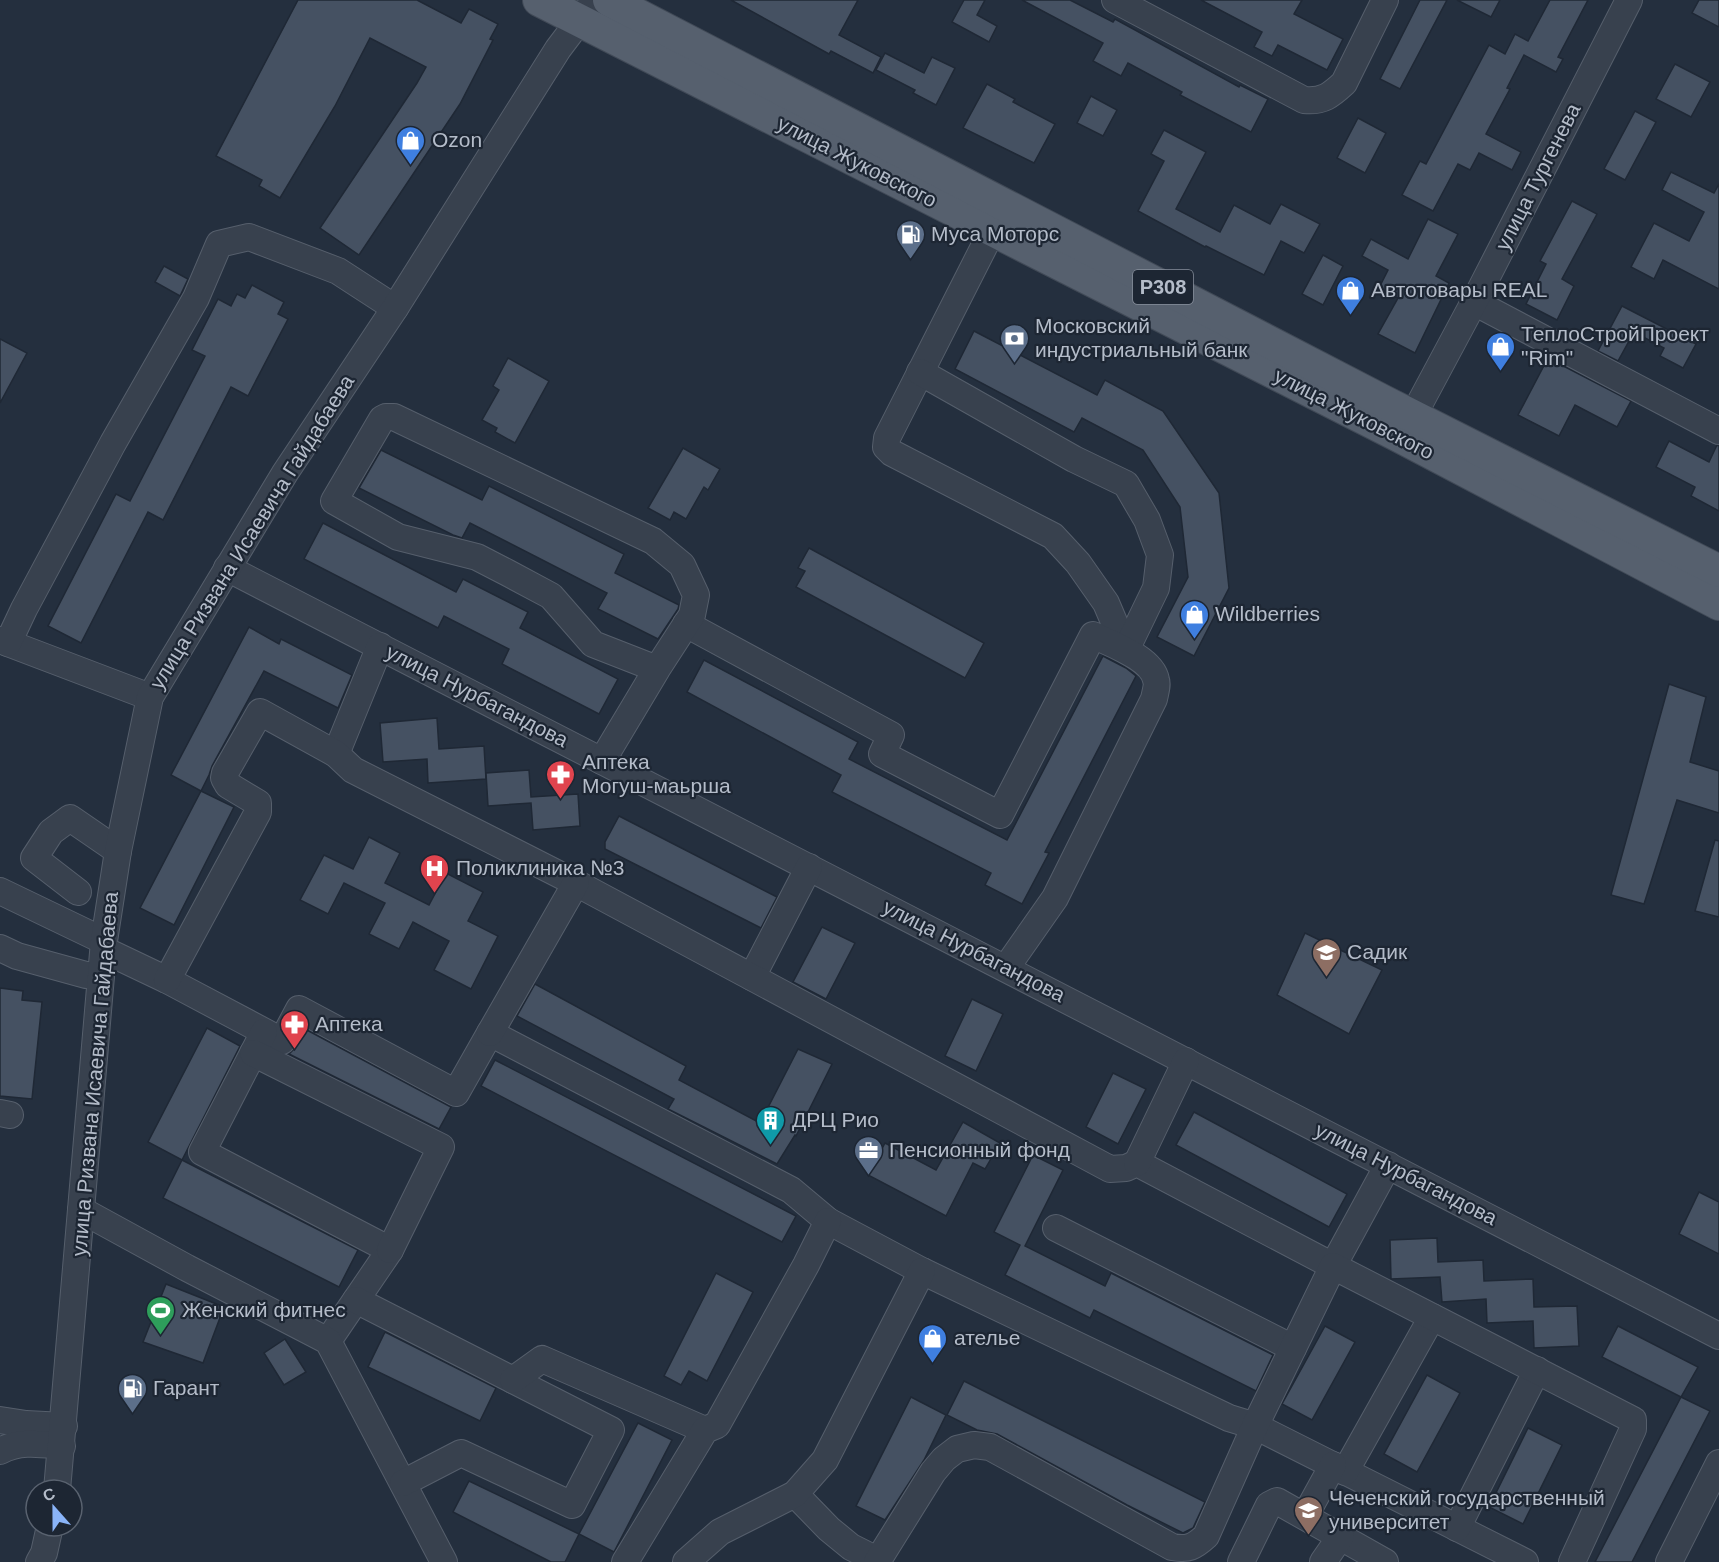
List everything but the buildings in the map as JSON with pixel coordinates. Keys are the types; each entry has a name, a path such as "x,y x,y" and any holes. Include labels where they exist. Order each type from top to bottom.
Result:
{"main road":[{"name":"улица Жуковского","path":"539,0 586,11 992,231 1397,435 1719,604"},
{"name":"P308","path":"609,0 1413,416 1719,571"}],"street":[{"path":"1115,0 1304,100 1314,101 1326,98 1344,83 1385,0"},
{"name":"улица Тургенева","path":"1413,416 1629,0"},
{"name":"улица Ризвана Исаевича Гайдабаева","path":"58,1478 100,975 118,852 150,697 285,473 395,308 558,50 586,11"},
{"path":"992,231 887,438 886,447 1053,536 1078,563 1106,603 1126,650"},
{"path":"150,697 4,641 24,609 113,443 196,298 219,244 249,237 338,271 395,308"},
{"path":"1474,302 1719,431"},
{"path":"920,372 1074,459 1126,484 1147,520 1160,555 1156,588 1126,650"},
{"path":"602,760 692,615 696,595 682,565 652,541 394,417 386,417 379,422 334,501 398,537 477,557 497,567 551,596 593,644 657,669"},
{"name":"улица Нурбагандова","path":"227,568 1719,1336"},
{"path":"686,624 891,735 882,754 1000,815 1093,635 1126,650 1150,667 1157,681 1154,699 1055,898 1006,968"},
{"path":"336,754 380,646"},
{"path":"167,980 258,812 258,803 228,785 224,777 260,712 336,754 353,770 576,882 1110,1169 1126,1168 1137,1163 1185,1060"},
{"path":"78,892 34,858 51,832 70,818 118,852"},
{"path":"752,977 809,867"},
{"path":"258,1042 282,1041 299,1009 456,1094 576,882"},
{"path":"0,891 167,980 258,1042 441,1147 390,1250 328,1341"},
{"path":"0,948 16,956 86,975 100,975"},
{"path":"490,1033 791,1190 828,1221 922,1271 1229,1418 1255,1426 1525,1562"},
{"path":"258,1042 202,1152 390,1250"},
{"path":"1137,1163 1629,1418 1634,1424 1572,1562"},
{"path":"795,1494 829,1529 851,1547 877,1561 933,1472 957,1449 974,1445 990,1448 1172,1547 1184,1549 1197,1544 1206,1536 1255,1426 1333,1266 1389,1165"},
{"path":"81,1210 328,1341 444,1562"},
{"path":"625,1562 705,1430 717,1425 828,1221"},
{"path":"1056,1228 1293,1348"},
{"path":"686,1562 720,1532 795,1494 825,1460 922,1271"},
{"path":"356,1300 612,1431 572,1505 461,1454 403,1483"},
{"path":"1305,1516 1339,1469 1432,1317"},
{"path":"513,1380 542,1359 705,1430"},
{"path":"1457,1528 1537,1370"},
{"path":"0,1420 26,1424 63,1436"},
{"path":"0,1451 15,1444 63,1436"},
{"path":"1670,1562 1719,1462"},
{"path":"1241,1562 1271,1503 1278,1501 1385,1562"},
{"path":"1323,1562 1341,1536"},
{"path":"39,1562 47,1538"}],"place":[{"name":"Ozon","path":"411,166"},
{"name":"Муса Моторс","path":"910,260"},
{"name":"Автотовары REAL","path":"1350,316"},
{"name":"Московский индустриальный банк","path":"1014,364"},
{"name":"ТеплоСтройПроект \"Rim\"","path":"1500,372"},
{"name":"Wildberries","path":"1194,640"},
{"name":"Аптека Могуш-маьрша","path":"561,800"},
{"name":"Поликлиника №3","path":"435,894"},
{"name":"Садик","path":"1326,978"},
{"name":"Аптека","path":"294,1050"},
{"name":"ДРЦ Рио","path":"771,1146"},
{"name":"Пенсионный фонд","path":"868,1176"},
{"name":"Женский фитнес","path":"161,1336"},
{"name":"ателье","path":"933,1364"},
{"name":"Гарант","path":"132,1414"},
{"name":"Чеченский государственный университет","path":"1308,1536"}]}
